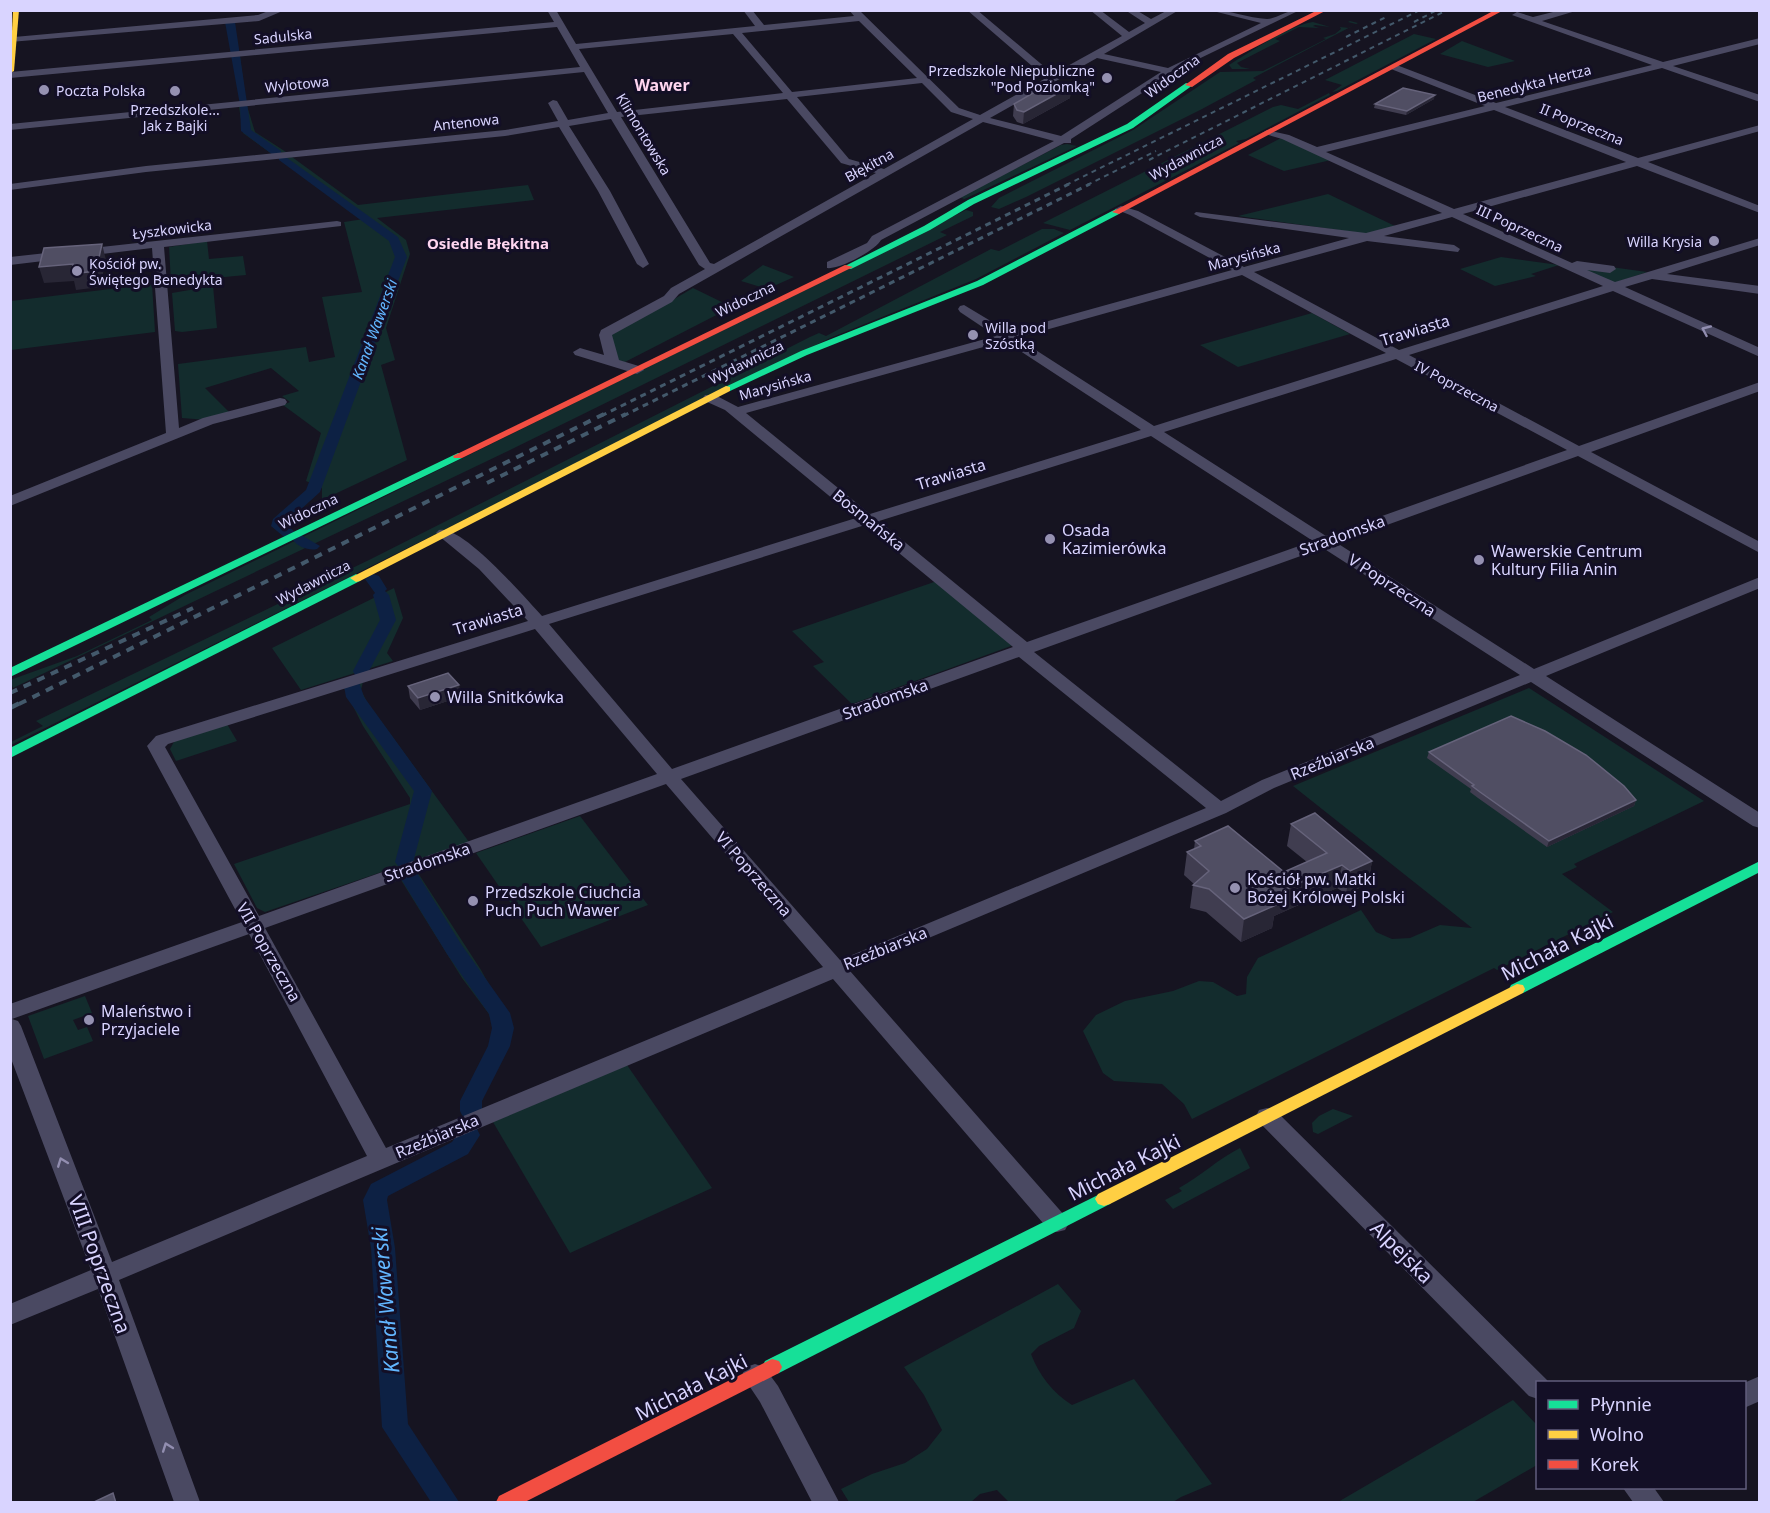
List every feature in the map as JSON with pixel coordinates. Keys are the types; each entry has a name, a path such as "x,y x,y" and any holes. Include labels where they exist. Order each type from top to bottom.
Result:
{"main road":[{"path":"10,73 16,10"},
{"name":"Widoczna","path":"10,673 638,370 916,233 971,202 1090,147 1130,126 1227,58 1324,10"},
{"name":"Wydawnicza","path":"10,754 794,357 973,286 1501,10"},
{"name":"Widoczna","path":"10,662 169,597"},
{"name":"Michała Kajki","path":"506,1503 1760,866"}],"street":[{"path":"13,35 259,18 281,10"},
{"name":"Klimontowska","path":"551,10 705,265 714,269"},
{"path":"747,10 762,28"},
{"path":"971,10 1048,76 1055,78"},
{"path":"1094,10 1130,37"},
{"path":"1129,10 1144,20 1154,23"},
{"name":"Błękitna","path":"613,362 606,333 668,299 675,291 1175,10"},
{"path":"1213,10 1271,22"},
{"name":"Widoczna","path":"831,265 872,245 876,237 1063,140 1169,71 1296,10"},
{"path":"1531,20 1575,10"},
{"path":"573,47 762,28 856,14 955,110 1090,147"},
{"path":"1517,15 1760,99"},
{"name":"Sadulska","path":"10,73 559,24"},
{"path":"735,30 844,161 887,173"},
{"name":"Benedykta Hertza","path":"1315,151 1760,41"},
{"path":"1097,55 1169,71"},
{"name":"II Poprzeczna","path":"1394,67 1760,210"},
{"name":"Wylotowa","path":"10,128 586,69"},
{"name":"Antenowa","path":"10,187 146,169 505,133 615,115 924,80"},
{"path":"553,104 643,264"},
{"name":"Marysińska","path":"735,412 1760,128"},
{"name":"III Poprzeczna","path":"1267,133 1285,137 1760,353"},
{"name":"IV Poprzeczna","path":"1121,209 1134,213 1760,548"},
{"path":"1200,214 1454,249"},
{"name":"Łyszkowicka","path":"10,261 337,224"},
{"name":"Trawiasta","path":"156,746 168,737 1760,241"},
{"path":"158,245 173,435"},
{"path":"1558,262 1610,268"},
{"path":"1650,275 1760,290"},
{"name":"V Poprzeczna","path":"964,309 1760,822"},
{"path":"580,352 638,370"},
{"name":"Stradomska","path":"10,1012 1760,386"},
{"name":"Bosmańska","path":"710,398 735,412 867,518 1108,722 1138,741 1219,809"},
{"path":"10,502 208,421 280,402"},
{"name":"VI Poprzeczna","path":"444,533 482,560 538,623 1057,1223"},
{"name":"Rzeźbiarska","path":"10,1315 1219,809 1268,784 1760,582"},
{"name":"VII Poprzeczna","path":"156,746 293,994 380,1160"},
{"name":"VIII Poprzeczna","path":"10,1026 105,1275 187,1503"},
{"name":"Alpejska","path":"1267,1116 1536,1386"},
{"path":"755,1376 769,1394 826,1503"},
{"path":"1746,1396 1760,1387"},
{"path":"1637,1489 1651,1503"}],"green space":[{"path":"1313,22 1330,27 1315,25 1313,26 1319,28 1299,27 1275,39 1280,41 1237,63 1241,67 1250,69 1232,69 1229,65 1282,33"},
{"path":"1340,27 1349,28 1253,78 1256,80 1202,109 1026,197 999,209 991,207 999,198 1133,130 1220,72 1263,71 1326,39 1323,38 1335,34 1341,29"},
{"path":"1414,34 1436,39 1332,92 1342,85 1325,80"},
{"path":"1462,41 1515,61 1488,67 1440,54"},
{"path":"232,56 240,56 246,103 241,103"},
{"path":"1329,93 1330,95 1246,139 1236,141 1239,143 1070,230 1043,223 1273,107 1281,105 1298,109"},
{"path":"247,106 255,132 286,152 272,154 243,133 239,107"},
{"path":"1281,138 1331,160 1284,171 1248,155"},
{"path":"1067,144 1077,146 956,203 964,199 960,197"},
{"path":"292,157 358,205 528,185 534,200 377,218 406,240 410,254 386,328 395,360 381,365 407,460 322,500 322,488 306,481 321,433 283,405 290,402 282,396 299,391 271,368 205,388 230,413 207,420 182,418 178,364 306,347 309,362 335,357 322,297 362,292 344,222 364,219 280,159"},
{"path":"1328,194 1395,226 1367,234 1238,216"},
{"path":"966,210 973,212 973,216 940,232 947,235 508,451 13,688 10,680 77,656 152,620 149,617 185,595"},
{"path":"1042,229 1054,229 1064,233 976,279 830,338 11,745 11,742 43,726 36,721 371,559 810,337 819,333 826,336 991,249 999,251"},
{"path":"207,241 209,259 243,256 246,275 171,282 169,247"},
{"path":"1501,257 1559,265 1531,274 1536,276 1495,286 1460,269"},
{"path":"763,265 794,277 767,289 741,281"},
{"path":"1611,267 1647,272 1611,284 1575,268"},
{"path":"152,284 155,332 11,350 11,301"},
{"path":"213,286 217,328 175,331 172,293"},
{"path":"693,288 732,307 625,362 619,361 610,339 612,332 642,318"},
{"path":"1312,313 1350,334 1238,367 1200,345"},
{"path":"937,581 1010,642 1011,646 852,704 813,666 824,662 792,631"},
{"path":"394,588 403,618 387,653 393,661 301,690 272,648"},
{"path":"363,682 361,690 367,702 469,842 265,912 257,908 234,864 410,804 410,798 363,726 344,688"},
{"path":"1529,688 1704,801 1574,864 1577,867 1562,874 1613,912 1497,970 1494,968 1192,1119 1184,1104 1162,1084 1114,1081 1103,1073 1083,1031 1096,1015 1125,1001 1173,991 1199,981 1213,982 1237,996 1246,994 1247,977 1258,958 1361,910 1376,932 1392,939 1410,938 1440,925 1472,928 1293,786"},
{"path":"227,724 237,741 176,761 170,749 175,740"},
{"path":"580,816 648,905 541,947 476,853"},
{"path":"418,873 481,970 508,1019 509,1028 480,1106 464,1112 474,1079 492,1043 494,1030 489,1014 462,978 401,880"},
{"path":"85,996 92,1013 73,1020 78,1030 87,1027 93,1041 44,1059 28,1016"},
{"path":"627,1065 712,1188 570,1253 493,1122"},
{"path":"1333,1109 1353,1116 1318,1134 1313,1132 1312,1123 1319,1116"},
{"path":"1240,1148 1250,1168 1173,1209 1165,1200 1182,1191 1179,1188"},
{"path":"1058,1284 1081,1311 1074,1328 1039,1346 1031,1354 1047,1383 1072,1405 1134,1379 1212,1484 1173,1502 1009,1502 997,1490 980,1494 971,1502 849,1502 841,1489 872,1474 905,1463 927,1449 942,1430 924,1395 904,1367"},
{"path":"1513,1400 1536,1424 1536,1466 1473,1502 1338,1502"}],"building":[{"path":"1052,82 1071,86 1024,112 1017,110 1014,104"},
{"path":"1403,88 1435,95 1407,111 1375,104"},
{"path":"102,244 96,271 72,274 73,264 39,267 44,248"},
{"path":"448,673 459,685 418,698 408,686"},
{"path":"1511,716 1545,731 1586,755 1624,786 1636,800 1549,841 1429,752"},
{"path":"1315,813 1372,861 1350,871 1342,865 1297,884 1268,898 1276,905 1244,919 1209,889 1193,885 1209,871 1187,852 1201,846 1195,841 1228,826 1284,872 1327,853 1291,824"},
{"path":"113,1493 116,1503 92,1503"}],"waterway":[{"name":"Kanał Wawerski","path":"230,22 235,53"},
{"name":"Kanał Wawerski","path":"235,56 243,103"},
{"name":"Kanał Wawerski","path":"244,107 246,131 277,153"},
{"name":"Kanał Wawerski","path":"283,158 394,239 401,257 313,492 281,519 279,526 288,533"},
{"name":"Kanał Wawerski","path":"301,540 312,546"},
{"name":"Kanał Wawerski","path":"373,579 379,589"},
{"name":"Kanał Wawerski","path":"361,671 388,620 381,595"},
{"name":"Kanał Wawerski","path":"353,686 355,697 423,791 405,862"},
{"name":"Kanał Wawerski","path":"410,877 454,949 499,1013 503,1028 499,1046 471,1101 471,1111"},
{"name":"Kanał Wawerski","path":"446,1502 395,1427 383,1248 375,1200 379,1190 460,1148 469,1135"}],"railway":[{"path":"1066,185 1420,10"},
{"path":"1414,22 1437,10"},
{"path":"1149,160 1447,10"},
{"path":"1346,37 1386,17"},
{"path":"1087,185 1156,151"},
{"path":"601,416 1069,184"},
{"path":"623,416 1090,184"},
{"path":"19,704 604,414"},
{"path":"487,483 626,414"},
{"path":"10,693 193,608"},
{"path":"10,708 22,702"}],"traffic: fast":[{"path":"848,267 927,228 971,202 1130,126 1189,85"},
{"path":"726,389 804,353 980,283 1116,212"},
{"path":"10,673 458,456"},
{"path":"10,754 356,578"},
{"path":"1517,989 1760,866"},
{"path":"772,1367 1104,1199"}],"traffic: slow":[{"path":"10,71 16,10"},
{"path":"356,578 726,389"},
{"path":"1104,1199 1517,989"}],"traffic: jam":[{"path":"1189,85 1231,56 1324,10"},
{"path":"1116,212 1501,10"},
{"path":"458,456 848,267"},
{"path":"506,1502 772,1367"}],"place":[{"name":"Przedszkole Niepubliczne \"Pod Poziomką\"","path":"1107,78"},
{"name":"Poczta Polska","path":"44,90"},
{"name":"Przedszkole... Jak z Bajki","path":"175,91"},
{"name":"Willa Krysia","path":"1714,241"},
{"name":"Kościół pw. Świętego Benedykta","path":"77,271"},
{"name":"Willa pod Szóstką","path":"973,335"},
{"name":"Osada Kazimierówka","path":"1050,539"},
{"name":"Wawerskie Centrum Kultury Filia Anin","path":"1479,560"},
{"name":"Willa Snitkówka","path":"435,697"},
{"name":"Kościół pw. Matki Bożej Królowej Polski","path":"1235,888"},
{"name":"Przedszkole Ciuchcia Puch Puch Wawer","path":"473,901"},
{"name":"Maleństwo i Przyjaciele","path":"89,1020"}],"district":[{"name":"Wawer","path":"662,85"},
{"name":"Osiedle Błękitna","path":"488,243"}]}
